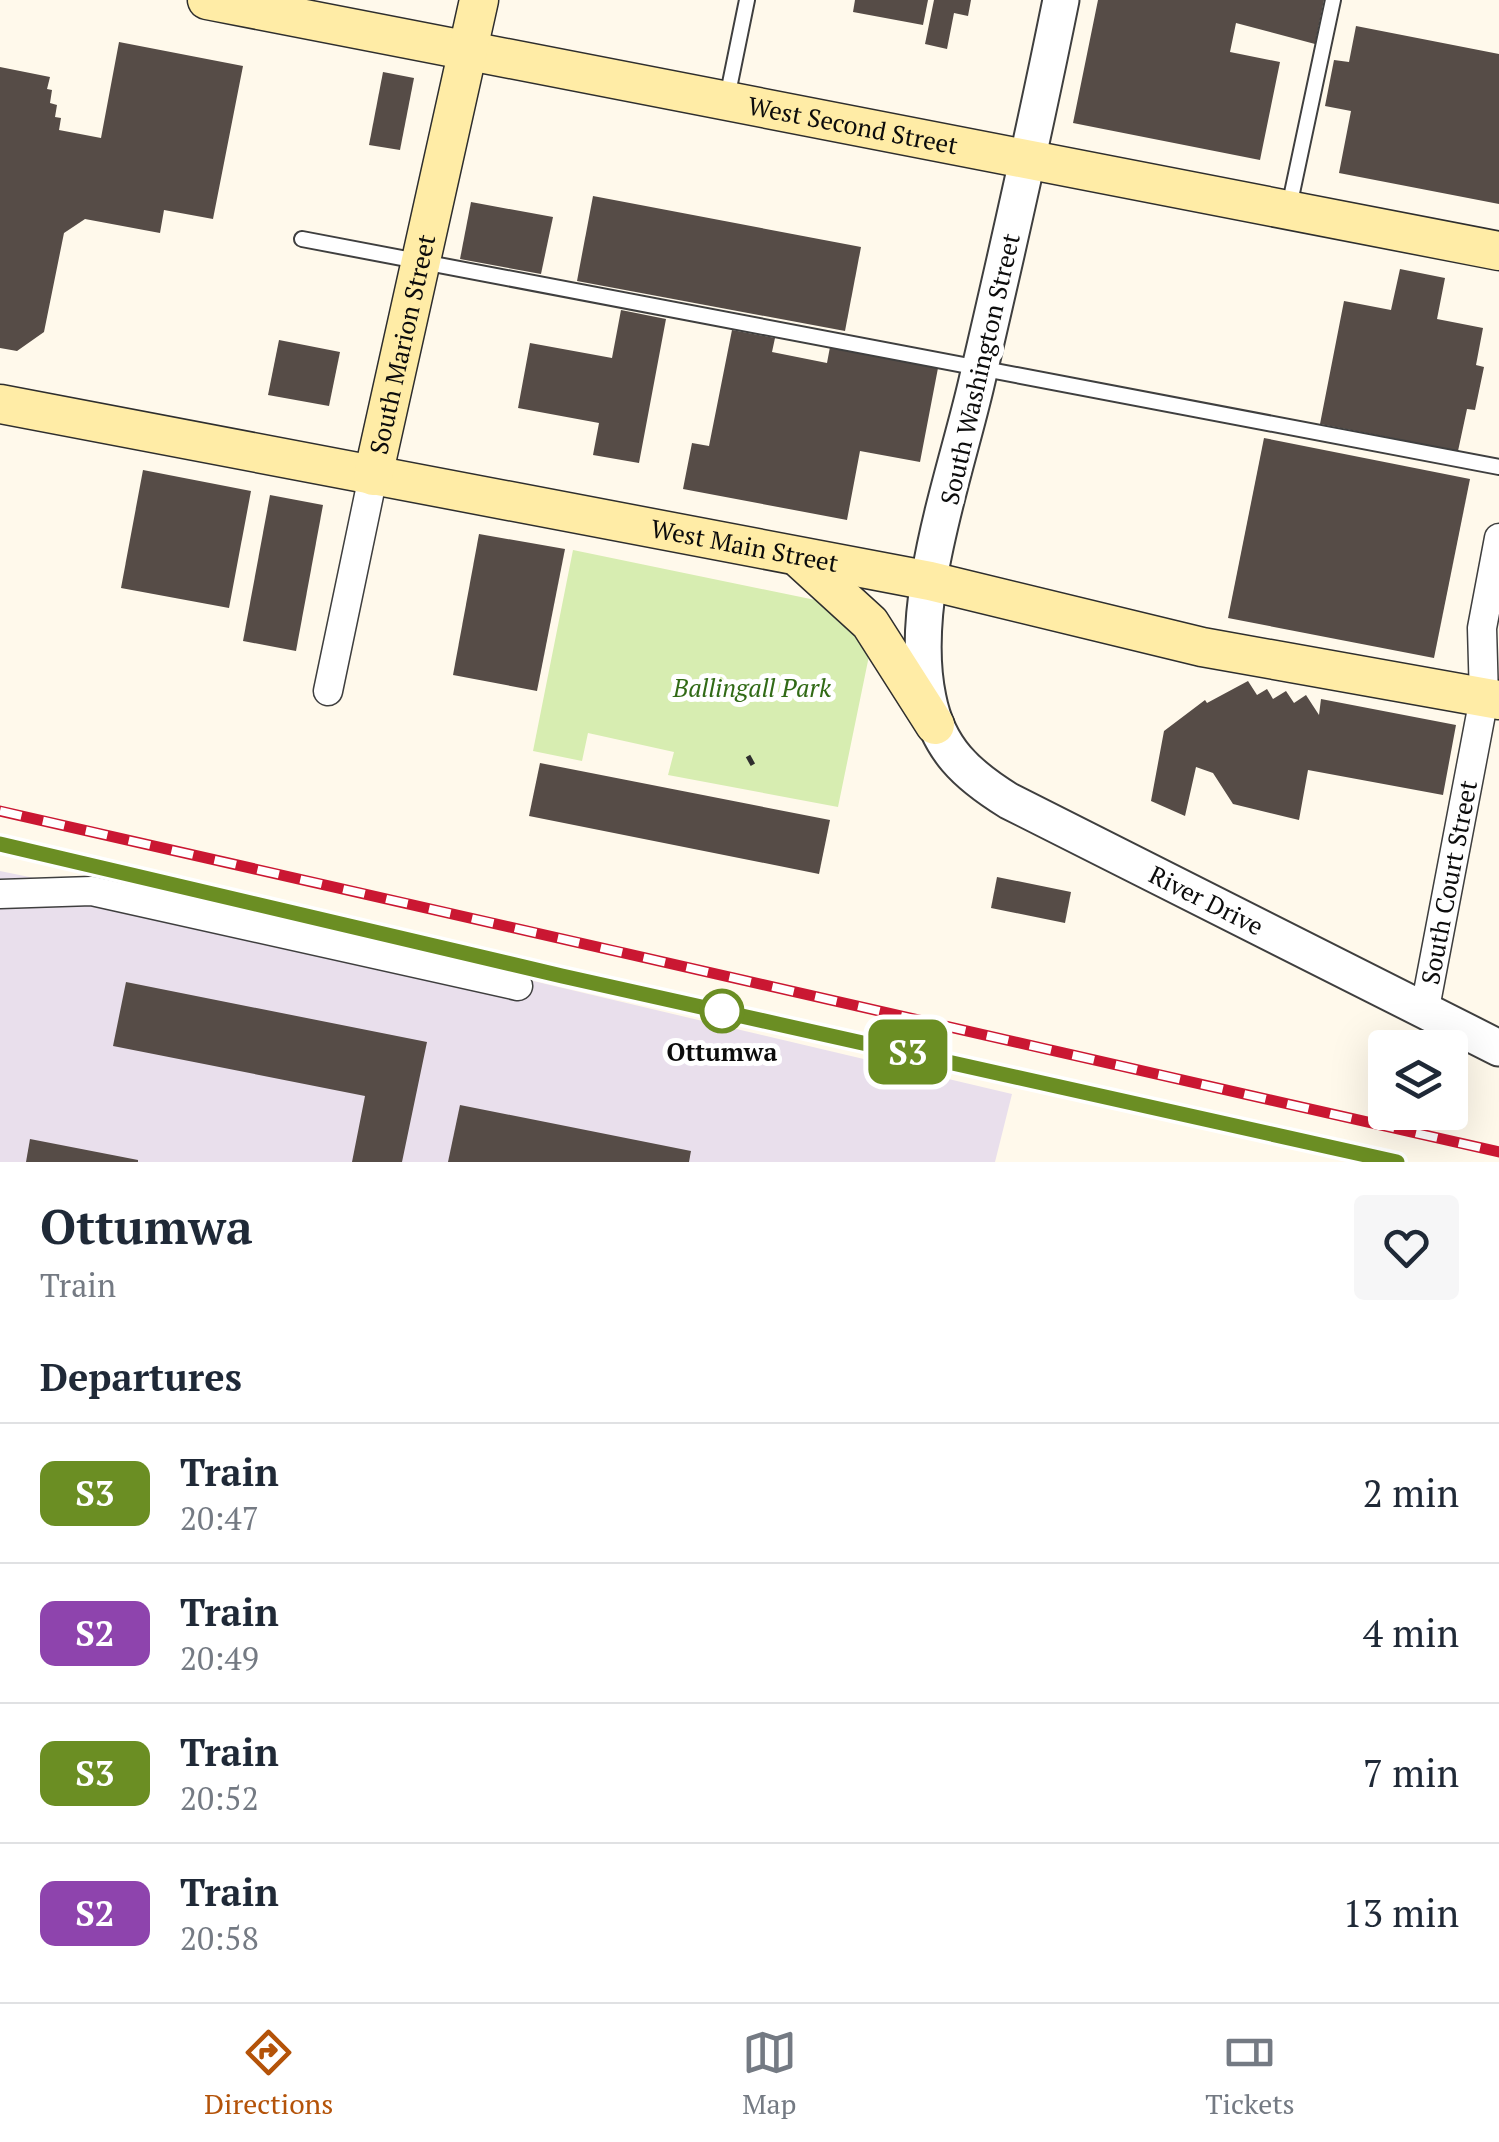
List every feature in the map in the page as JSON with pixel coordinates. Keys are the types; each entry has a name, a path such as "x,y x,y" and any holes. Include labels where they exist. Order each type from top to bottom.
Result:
{"main road":[{"name":"West Second Street","path":"207,0 1499,251"},
{"name":"South Marion Street","path":"373,476 479,0"},
{"name":"West Main Street","path":"0,404 930,582 1202,647 1494,687"},
{"path":"796,556 870,623 935,726"}],"street":[{"name":"South Washington Street","path":"935,726 924,669 930,582 1030,157 1061,0"},
{"name":"South Marion Street","path":"328,691 373,476"},
{"name":"South Court Street","path":"1425,1008 1494,687 1482,628 1499,538"},
{"name":"River Drive","path":"935,726 959,766 1009,801 1499,1048"},
{"path":"0,894 92,892 518,986"}],"lane":[{"path":"727,99 747,0"},
{"path":"1288,208 1333,0"},
{"path":"302,239 1499,467"}],"path":[{"path":"748,756 753,764"}],"shaded area":[{"path":"0,871 495,972 1012,1094 995,1162 0,1162"}],"green space":[{"name":"Ballingall Park","path":"573,550 830,603 870,651 838,807 668,775 674,752 588,733 582,761 533,751"}],"building":[{"path":"855,0 928,0 923,25 853,12"},
{"path":"934,0 971,0 968,16 954,13 947,49 925,44"},
{"path":"1098,0 1324,0 1315,44 1236,23 1230,52 1280,62 1260,160 1073,123"},
{"path":"1356,26 1499,54 1499,204 1339,173 1351,111 1325,106 1334,60 1349,62"},
{"path":"119,42 243,66 213,219 164,210 160,233 85,219 64,233 44,332 17,351 0,348 0,67 50,77 47,89 52,90 50,103 57,105 55,117 61,118 59,130 101,138"},
{"path":"383,72 414,78 400,150 369,145"},
{"path":"593,196 861,247 845,331 577,281"},
{"path":"471,202 553,217 541,274 460,259"},
{"path":"1400,269 1445,278 1437,319 1483,328 1476,365 1484,367 1475,410 1467,409 1458,451 1320,424 1344,301 1391,310"},
{"path":"621,310 666,319 639,463 593,455 599,423 518,408 530,343 612,358"},
{"path":"732,330 775,338 772,352 827,363 830,347 938,368 920,462 860,451 847,520 683,489 692,443 709,446"},
{"path":"279,340 340,352 329,406 268,395"},
{"path":"1264,438 1470,479 1434,658 1228,618"},
{"path":"143,470 251,491 229,608 121,588"},
{"path":"270,495 323,505 296,651 243,641"},
{"path":"479,534 565,549 537,691 453,675"},
{"path":"1248,681 1257,695 1267,689 1273,699 1286,691 1294,703 1306,695 1319,715 1321,699 1456,725 1443,795 1308,770 1299,820 1233,804 1213,773 1196,767 1185,816 1151,801 1164,731 1205,700 1207,703"},
{"path":"540,763 830,820 819,874 529,816"},
{"path":"997,877 1071,892 1065,923 991,908"},
{"path":"126,982 427,1042 402,1162 352,1162 365,1096 113,1046"},
{"path":"460,1105 691,1151 689,1162 448,1162"},
{"path":"30,1139 138,1160 138,1162 26,1162"}],"railway":[{"path":"0,811 1499,1152"},
{"path":"0,844 562,976 1397,1162"}],"train":[{"name":"S3","path":"0,844 562,976 1397,1162"}],"place":[{"name":"Ottumwa","path":"722,1011"}]}
